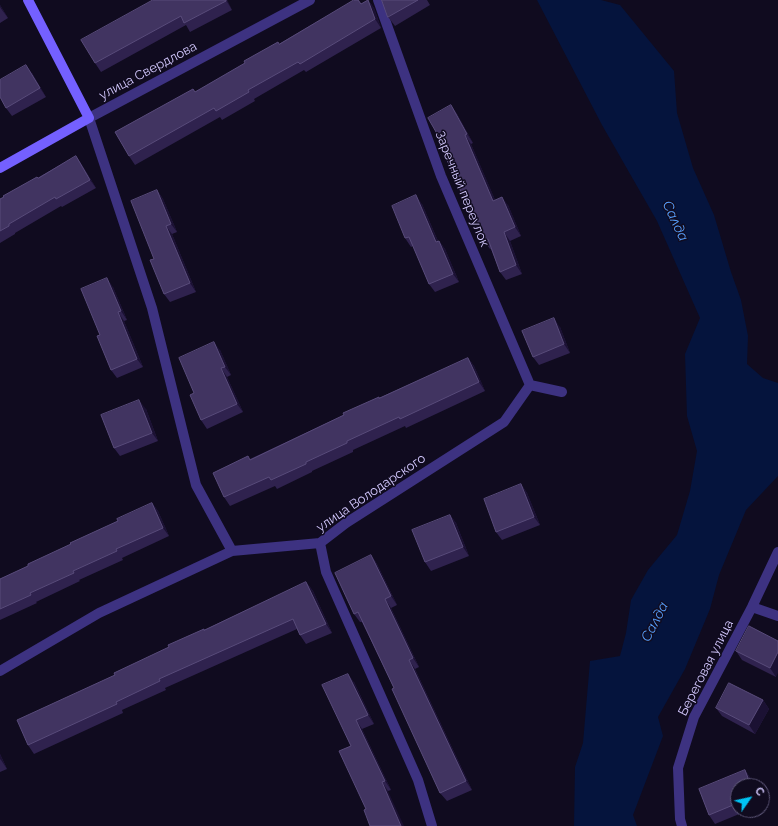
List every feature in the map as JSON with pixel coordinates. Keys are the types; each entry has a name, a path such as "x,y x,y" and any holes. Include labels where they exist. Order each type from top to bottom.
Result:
{"street":[{"path":"28,0 89,118 152,308 196,485 232,550"},
{"name":"улица Свердлова","path":"0,168 89,118 310,0"},
{"name":"Заречный переулок","path":"378,0 441,176 530,385"},
{"path":"530,385 562,392"},
{"name":"улица Володарского","path":"0,671 99,613 232,550 320,543 346,523 504,422 530,385"},
{"path":"320,543 326,572 418,780 432,826"},
{"name":"Береговая улица","path":"682,826 680,819 678,768 694,717 752,606 778,552"},
{"path":"752,606 778,616"}],"water":[{"name":"Салда","path":"537,0 601,0 620,5 674,71 677,113 693,168 714,215 741,300 748,336 747,364 763,378 778,383 778,476 746,510 719,575 710,609 685,669 658,717 663,736 633,815 637,826 574,826 575,767 583,743 590,661 620,656 626,633 631,600 648,570 677,535 690,491 697,451 687,416 685,354 700,318 657,221 602,125"}],"building":[{"path":"153,0 226,1 184,23 181,16 95,63 81,40"},
{"path":"354,0 358,0 361,4 368,0 375,19 300,64 298,62 248,90 249,92 216,111 214,108 129,156 115,132 193,89 195,92 245,63 244,61 278,42 279,44"},
{"path":"382,0 418,0 388,17"},
{"path":"26,65 40,88 6,108 0,97 0,80"},
{"path":"451,105 467,134 465,135 493,201 502,197 515,227 504,232 516,265 500,272 488,239 484,241 463,191 461,192 447,160 451,158 428,118"},
{"path":"76,156 90,180 56,199 55,197 9,224 9,226 0,231 0,199 4,197 3,196"},
{"path":"157,190 171,224 166,226 190,283 164,294 150,260 154,259 131,201"},
{"path":"416,195 436,242 439,241 453,274 429,284 409,237 405,238 392,206"},
{"path":"107,278 121,311 118,312 137,359 111,370 97,336 100,335 81,289"},
{"path":"554,318 564,344 533,357 522,331"},
{"path":"214,342 225,367 221,368 237,404 201,420 190,395 194,393 179,358"},
{"path":"468,358 479,382 400,419 399,417 347,441 347,443 271,480 269,477 224,497 213,473 248,456 250,460 344,415 343,413"},
{"path":"139,400 152,433 114,448 101,415"},
{"path":"521,484 534,517 496,532 484,499"},
{"path":"152,503 163,528 116,549 117,551 73,571 74,573 30,593 31,595 0,609 0,579 71,544 70,543 118,521 117,519"},
{"path":"450,515 463,547 425,562 412,530"},
{"path":"371,555 391,596 385,599 413,658 409,660 466,781 440,793 392,689 394,688 358,612 354,614 335,573"},
{"path":"306,582 326,624 300,635 293,619 159,679 160,681 116,702 117,704 28,745 17,720 115,675 114,673 169,647 168,645 204,630"},
{"path":"749,626 778,641 778,652 770,668 736,651"},
{"path":"348,674 368,715 356,720 385,781 382,782 401,826 370,826 364,810 366,809 339,751 351,746 322,685"},
{"path":"729,683 763,700 749,725 716,708"},
{"path":"745,770 748,778 730,778 730,806 709,815 699,789"}]}
